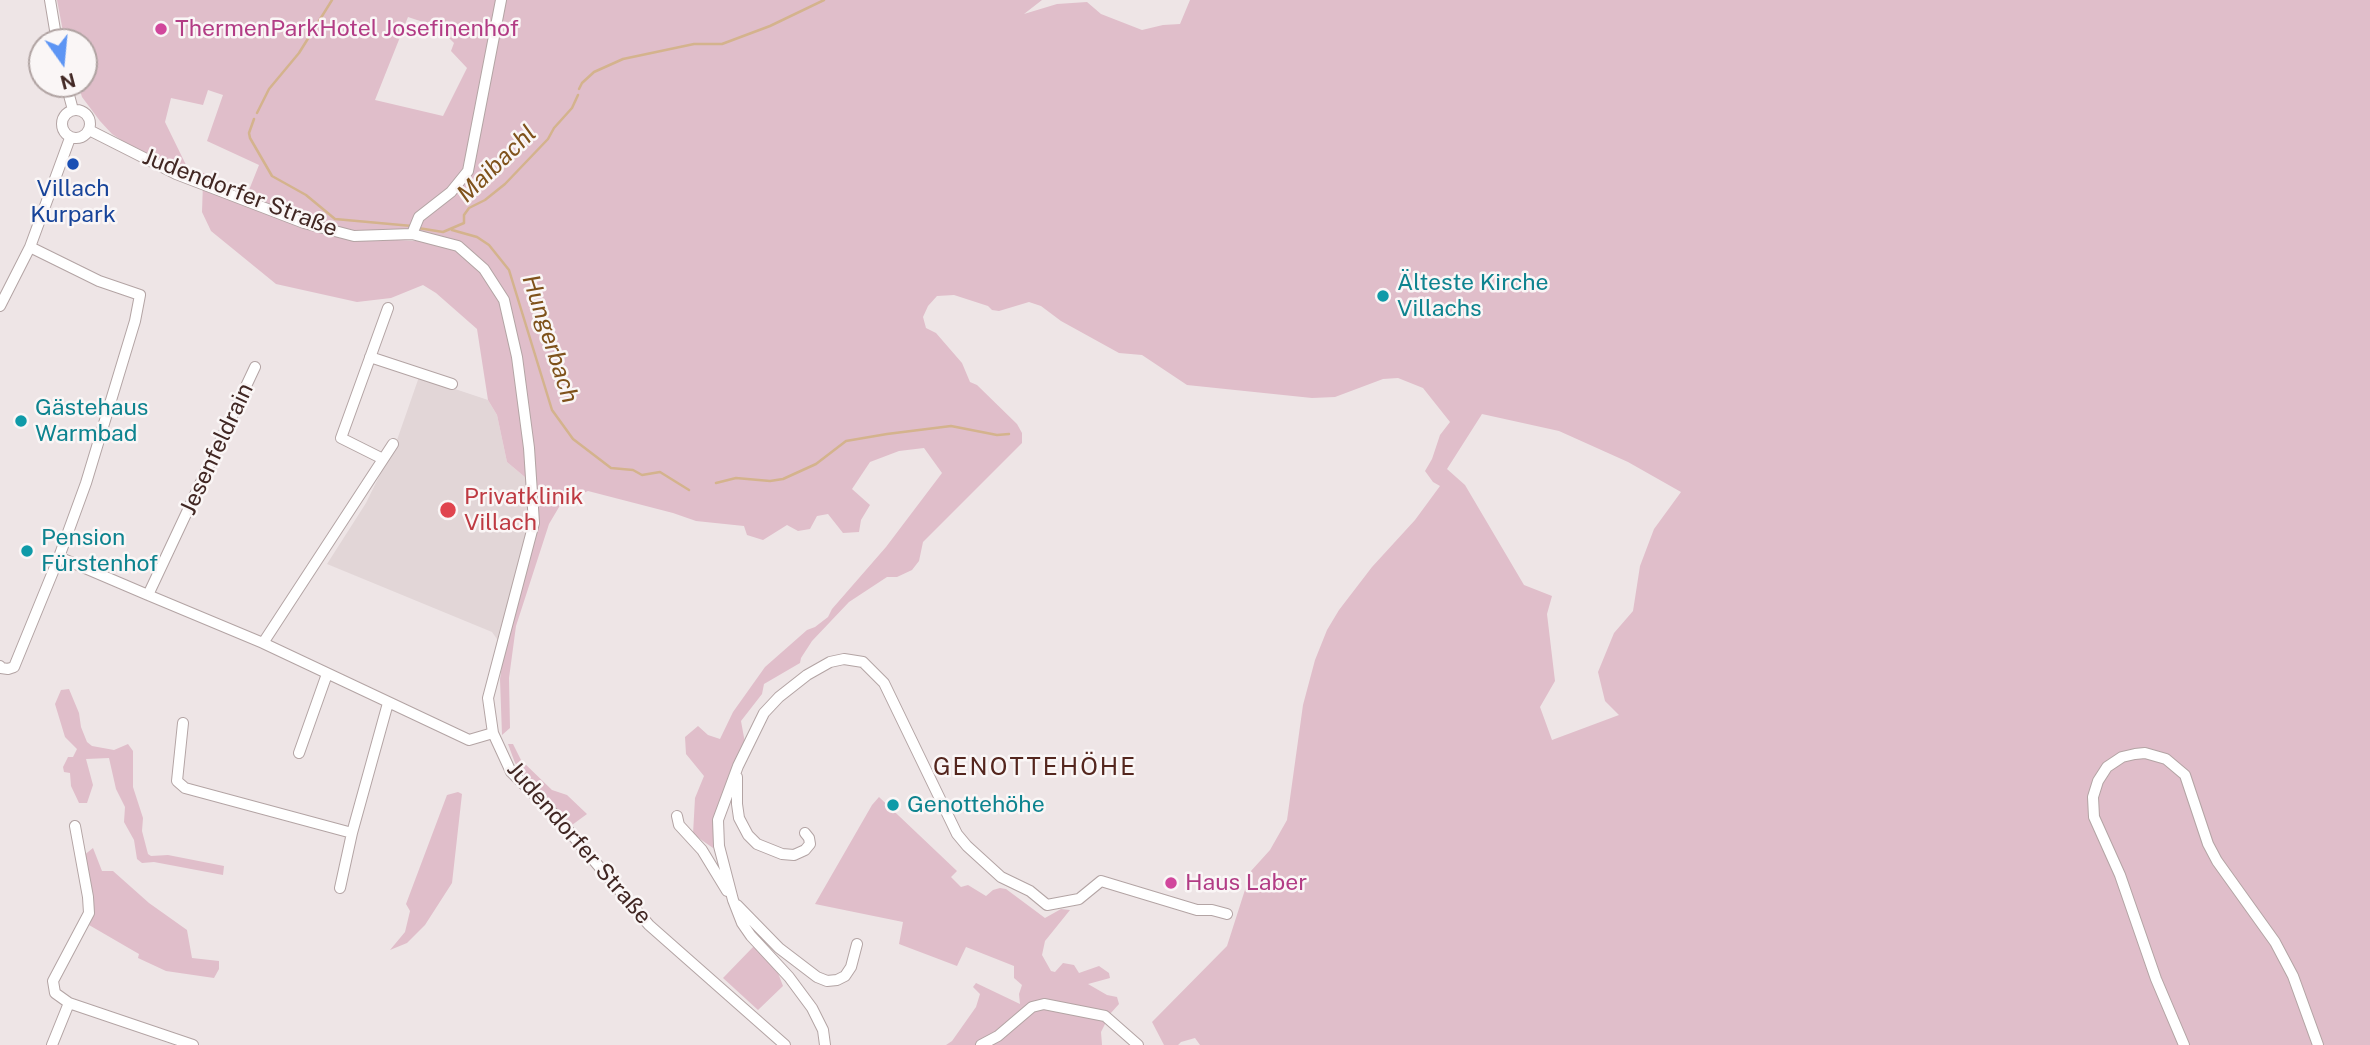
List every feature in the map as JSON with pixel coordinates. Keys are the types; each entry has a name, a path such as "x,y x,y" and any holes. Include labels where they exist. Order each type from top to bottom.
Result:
{"street":[{"path":"50,0 55,28"},
{"path":"414,229 419,217 451,192 468,171 501,0"},
{"path":"70,98 73,110"},
{"path":"80,110 90,122 89,130 83,137 70,138 63,132 61,123 65,114 80,110"},
{"name":"Judendorfer Straße","path":"89,130 177,174 304,223 354,236 414,229 458,246 484,270 504,300 517,357 529,448 534,523 488,698 493,733 511,772 555,815 649,925 785,1045"},
{"path":"0,306 30,247 70,138"},
{"path":"0,666 8,669 14,667 60,557 86,483 135,320 139,295 99,281 30,247"},
{"path":"383,459 341,438 388,309"},
{"path":"370,356 452,384"},
{"name":"Jesenfeldrain","path":"148,595 255,367"},
{"path":"263,643 393,444"},
{"path":"60,557 263,643 469,740 493,733"},
{"path":"857,944 851,967 845,976 827,981 817,977 779,948 733,900 719,846 718,820 758,722 779,697 807,675 830,662 844,659 856,660 869,666 888,690 957,834 1001,877 1030,891 1047,905 1079,899 1101,881 1197,910 1227,914"},
{"path":"299,753 327,674"},
{"path":"340,888 352,833 388,703"},
{"path":"183,723 177,781 185,788 352,833"},
{"path":"2183,1045 2156,979 2120,875 2097,826 2092,806 2094,789 2107,767 2122,757 2135,754 2145,753 2166,759 2185,775 2208,844 2275,942 2293,976 2318,1045"},
{"path":"738,766 738,811 752,840 770,850 794,855 808,847 810,841 805,833"},
{"path":"677,816 679,825 702,850 733,900 746,930 789,977 812,1008 822,1027 825,1045"},
{"path":"75,826 89,913 53,981 55,993 69,1003 193,1045"},
{"path":"52,1045 69,1003"},
{"path":"982,1045 998,1036 1032,1007 1044,1004 1105,1016 1114,1021 1138,1045"}],"shaded area":[{"path":"57,0 1042,0 1024,14 1057,4 1087,2 1101,14 1142,30 1180,24 1190,0 2370,0 2370,1045 1200,1045 1195,1038 1178,1045 1164,1045 1152,1022 1227,946 1251,871 1270,850 1287,820 1303,705 1315,660 1327,630 1372,567 1415,520 1440,486 1433,482 1425,471 1440,435 1450,422 1423,388 1398,378 1383,379 1335,397 1312,398 1187,385 1142,355 1119,353 1061,321 1041,306 1029,302 999,311 954,295 937,296 923,317 926,328 936,333 962,363 970,382 977,385 1017,424 1022,433 1022,443 923,542 919,561 912,570 897,577 887,577 849,602 812,641 800,663 764,684 762,694 741,721 745,743 730,772 716,814 713,848 693,834 695,798 704,776 686,754 685,737 698,726 708,735 720,739 733,712 765,667 807,630 828,617 886,547 942,473 924,448 899,451 870,462 852,489 870,505 861,520 859,532 843,533 828,514 817,516 810,529 798,531 787,525 763,540 747,535 744,526 696,521 588,491 562,502 549,524 516,626 509,678 510,728 502,735 500,679 505,644 535,517 526,478 507,462 497,415 488,400 477,329 423,285 391,298 357,302 276,284 211,231 202,212 203,182 144,155 112,134 83,98 98,98 98,28 62,28","holes":["408,17 438,27 454,43 451,51 467,68 443,116 375,100","208,90 223,95 207,141 259,165 249,190 187,167 165,122 171,98 203,105","307,228 353,232 407,231 418,241 356,238","1482,414 1559,431 1628,462 1681,492 1654,529 1640,566 1633,611 1614,633 1598,672 1605,701 1619,715 1552,740 1540,707 1555,681 1547,614 1552,596 1524,585 1465,485 1447,469"]},
{"name":"Privatklinik Villach","path":"419,377 488,400 497,415 507,462 526,478 535,517 505,644 492,632 327,564 366,503 397,440"},
{"path":"69,689 87,742 92,746 114,750 128,744 133,751 133,787 143,818 142,831 148,854 168,855 224,866 223,875 154,862 142,863 137,859 134,840 124,822 125,807 116,789 109,758 86,759 93,785 87,803 79,803 71,786 70,773 64,772 63,767 68,757 73,757 77,749 65,737 55,704 61,690"},
{"path":"508,744 513,744 521,760 552,790 567,795 587,814 572,825 528,780 515,763"},
{"path":"458,792 462,794 452,883 425,925 407,943 390,950 405,932 410,911 406,904 447,795"},
{"path":"879,797 957,871 951,877 961,887 968,885 986,896 993,890 1006,889 1045,918 1061,909 1070,910 1045,941 1042,955 1051,971 1055,972 1063,963 1074,965 1079,973 1099,966 1109,973 1110,978 1088,984 1107,995 1117,997 1119,1004 1110,1014 1101,1032 1102,1045 946,1045 952,1041 976,1007 980,994 973,987 976,983 1020,1004 1022,985 1014,978 1014,966 966,947 957,966 899,944 903,922 815,904"},
{"path":"93,848 102,871 113,871 149,903 187,930 192,958 219,961 219,969 214,978 166,971 138,958 139,954 89,925 94,913 93,899 85,874 83,856"},
{"path":"754,946 778,973 783,986 758,1010 723,978"}],"waterway":[{"name":"Maibachl","path":"257,113 269,89 299,53 332,0"},
{"name":"Maibachl","path":"579,89 594,72 623,59 694,44 722,44 770,26 824,0"},
{"name":"Maibachl","path":"418,228 443,232 464,223 464,215 469,208 485,200 505,184 548,139 572,108 578,95"},
{"name":"Maibachl","path":"254,119 250,138 272,176 306,195 335,219 412,226"},
{"name":"Hungerbach","path":"452,230 477,237 489,245 509,270 552,410 573,439 611,468 633,470 642,475 660,472 689,490"},
{"path":"716,483 736,478 770,481 783,479 816,464 846,441 887,434 951,426 997,435 1009,434"}],"place":[{"name":"ThermenParkHotel Josefinenhof","path":"161,29"},
{"name":"Villach Kurpark","path":"73,164"},
{"name":"Älteste Kirche Villachs","path":"1383,296"},
{"name":"Gästehaus Warmbad","path":"21,421"},
{"name":"Privatklinik Villach","path":"448,510"},
{"name":"Pension Fürstenhof","path":"27,551"},
{"name":"Genottehöhe","path":"893,805"},
{"name":"Haus Laber","path":"1171,883"}],"district":[{"name":"GENOTTEHÖHE","path":"1035,768"}]}
